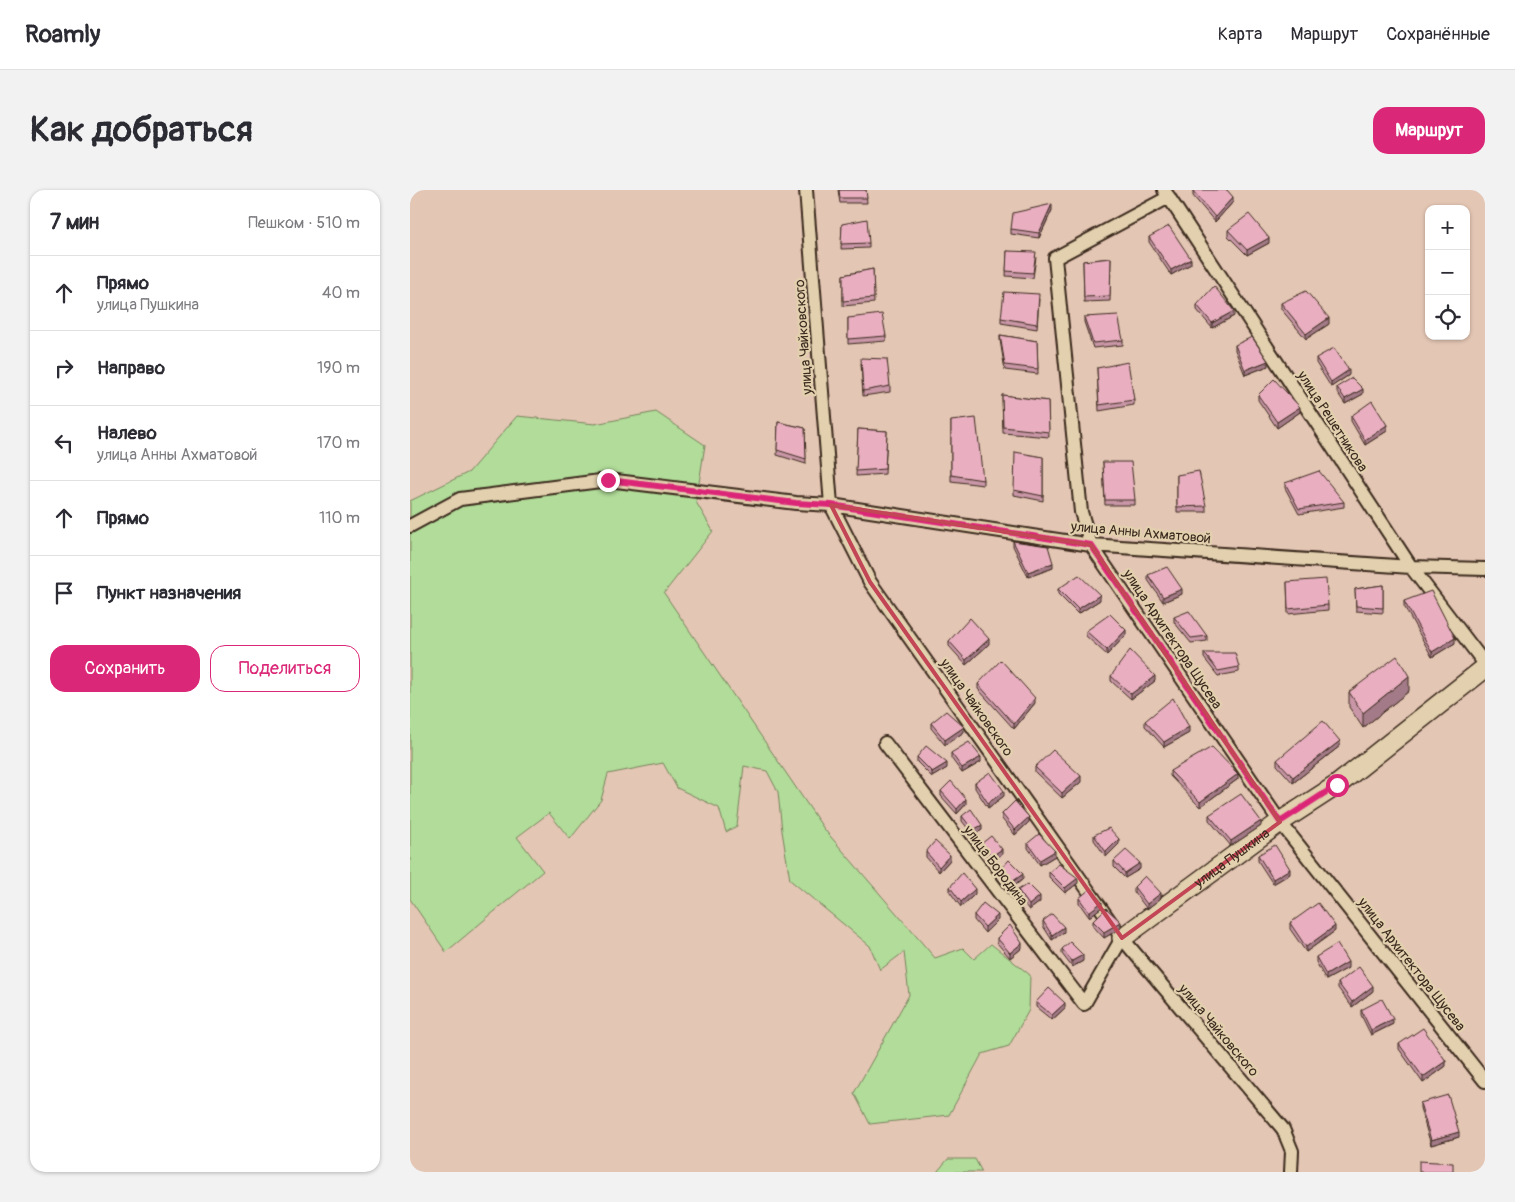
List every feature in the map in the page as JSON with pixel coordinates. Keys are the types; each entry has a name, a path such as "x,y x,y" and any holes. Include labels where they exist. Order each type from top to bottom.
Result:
{"street":[{"name":"улица Чайковского","path":"806,190 831,505 870,582 1122,938 1283,1129 1292,1151 1291,1172"},
{"name":"улица Архитектора Щусева","path":"1166,194 1055,258 1081,512 1091,545 1280,822 1485,1081"},
{"name":"улица Решетникова","path":"1166,194 1411,566 1485,666"},
{"name":"улица Анны Ахматовой","path":"410,526 460,499 608,480 796,503 831,505 1091,545 1411,566 1485,569"},
{"name":"улица Пушкина","path":"1122,938 1280,822 1337,785 1485,666"},
{"name":"улица Бородина","path":"885,743 1084,1004 1122,938"}],"highlighted area":[{"path":"831,505 1091,545 1280,822 1122,938 870,582"}],"green space":[{"path":"656,412 705,445 696,502 713,531 664,593 824,829 935,958 963,948 974,959 991,944 1030,975 1029,1010 1009,1046 982,1054 949,1115 870,1124 854,1093 909,995 904,952 880,970 870,946 790,880 778,792 767,771 744,766 737,826 726,832 719,808 677,788 663,763 608,774 601,800 570,839 549,813 517,837 543,871 446,952 410,899 410,501 469,472 517,416 595,424"},
{"path":"948,1159 975,1159 982,1172 937,1172"}],"building":[{"path":"839,190 866,190 867,198 840,198"},
{"path":"1194,190 1227,190 1233,197 1215,217"},
{"path":"1052,204 1039,233 1011,229 1013,213"},
{"path":"1249,214 1269,238 1247,250 1228,230"},
{"path":"867,219 869,243 841,244 842,224"},
{"path":"1169,226 1191,259 1171,270 1149,237"},
{"path":"1007,251 1036,252 1033,273 1006,271"},
{"path":"1111,258 1110,296 1084,297 1083,261"},
{"path":"873,269 874,298 843,301 843,275"},
{"path":"1214,286 1234,311 1212,323 1197,305"},
{"path":"1306,291 1329,318 1306,334 1281,303"},
{"path":"1004,292 1039,294 1037,324 1001,318"},
{"path":"882,314 886,336 848,339 848,318"},
{"path":"1118,315 1123,340 1093,343 1084,317"},
{"path":"1000,335 1037,341 1038,369 1005,365"},
{"path":"1252,337 1268,361 1245,370 1235,345"},
{"path":"1334,348 1349,370 1331,382 1316,358"},
{"path":"861,358 887,359 890,386 863,391"},
{"path":"1128,362 1134,400 1099,405 1097,368"},
{"path":"1352,378 1363,389 1345,399 1337,387"},
{"path":"1274,379 1300,407 1277,422 1258,395"},
{"path":"1002,395 1048,401 1049,432 1003,427"},
{"path":"1372,401 1387,425 1365,440 1351,416"},
{"path":"976,418 983,480 951,475 951,421"},
{"path":"778,422 805,428 806,459 777,450"},
{"path":"858,429 887,431 885,469 856,471"},
{"path":"1015,452 1043,457 1043,496 1014,490"},
{"path":"1103,462 1131,462 1135,500 1105,500"},
{"path":"1199,471 1206,506 1177,507 1177,475"},
{"path":"1319,471 1344,502 1299,509 1285,483"},
{"path":"1013,541 1048,546 1053,563 1028,572"},
{"path":"1167,567 1182,589 1163,597 1148,575"},
{"path":"1079,575 1100,595 1078,609 1058,589"},
{"path":"1326,579 1328,605 1288,609 1287,582"},
{"path":"1383,585 1383,608 1356,606 1355,589"},
{"path":"1431,591 1455,638 1432,652 1404,601"},
{"path":"1189,611 1207,636 1191,638 1174,617"},
{"path":"1110,614 1126,630 1107,650 1086,631"},
{"path":"970,618 989,639 966,660 949,641"},
{"path":"1130,650 1155,676 1131,694 1111,676"},
{"path":"1204,653 1235,653 1239,667 1218,671"},
{"path":"1397,656 1409,676 1363,713 1349,692"},
{"path":"1001,660 1035,698 1014,724 978,684"},
{"path":"1173,698 1189,727 1164,742 1145,721"},
{"path":"946,711 964,727 945,740 931,723"},
{"path":"1323,721 1340,741 1293,777 1277,760"},
{"path":"969,742 981,757 962,768 951,753"},
{"path":"926,746 947,763 932,772 917,757"},
{"path":"1212,747 1238,774 1200,802 1170,771"},
{"path":"1053,750 1081,776 1062,793 1035,767"},
{"path":"990,772 1004,791 988,803 975,783"},
{"path":"951,781 966,799 957,809 941,791"},
{"path":"1241,794 1261,821 1231,841 1209,815"},
{"path":"1015,801 1029,817 1015,830 1002,814"},
{"path":"971,809 982,825 973,830 962,816"},
{"path":"1109,828 1119,839 1106,852 1094,835"},
{"path":"1039,834 1055,851 1040,860 1028,843"},
{"path":"991,836 1002,849 992,856 981,844"},
{"path":"935,841 950,855 939,867 926,852"},
{"path":"1275,845 1290,869 1273,879 1258,855"},
{"path":"1126,850 1140,863 1125,873 1114,861"},
{"path":"1009,860 1023,874 1012,882 1000,870"},
{"path":"1059,864 1078,878 1065,888 1049,872"},
{"path":"962,873 975,889 961,902 950,887"},
{"path":"1145,876 1161,893 1147,904 1134,887"},
{"path":"1028,884 1040,896 1029,905 1018,890"},
{"path":"1090,889 1102,902 1089,912 1079,898"},
{"path":"983,903 998,915 985,927 974,915"},
{"path":"1318,903 1335,926 1306,947 1290,923"},
{"path":"1106,908 1121,922 1104,932 1093,921"},
{"path":"1052,914 1064,927 1052,935 1043,921"},
{"path":"1010,925 1022,943 1010,953 997,938"},
{"path":"1070,942 1083,955 1072,961 1062,949"},
{"path":"1337,944 1348,962 1326,975 1316,957"},
{"path":"1359,967 1373,986 1352,1002 1338,983"},
{"path":"1049,988 1065,1003 1052,1015 1036,1002"},
{"path":"1382,999 1393,1019 1371,1030 1361,1010"},
{"path":"1423,1028 1446,1061 1423,1077 1399,1044"},
{"path":"1448,1095 1459,1132 1431,1140 1420,1103"},
{"path":"1419,1161 1453,1163 1453,1172 1419,1172"}],"route":[{"path":"608,480 796,503 831,505 1091,545 1280,822 1337,785"}]}
